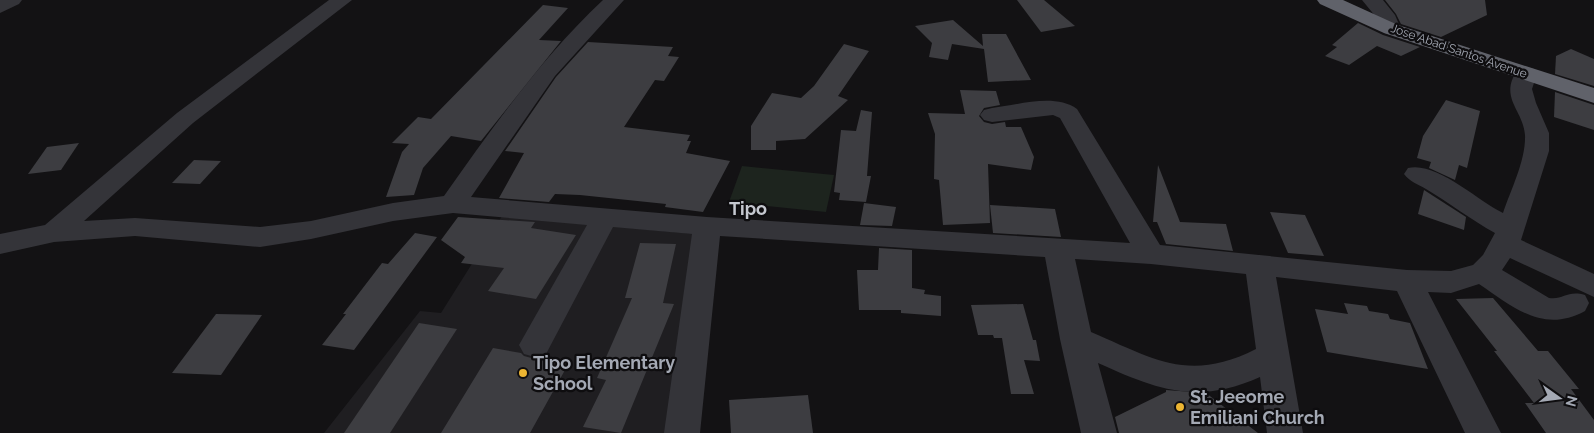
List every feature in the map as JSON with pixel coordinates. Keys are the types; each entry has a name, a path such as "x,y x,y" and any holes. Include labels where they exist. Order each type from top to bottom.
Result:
{"highway":[{"name":"Jose Abad Santos Avenue","path":"1326,0 1391,29 1594,96"}],"street":[{"path":"0,7 12,0"},
{"path":"54,233 185,118 342,0"},
{"path":"453,204 538,83 573,40 614,0"},
{"path":"1372,0 1385,15 1391,29"},
{"path":"0,244 54,233 135,227 260,237 311,230 393,212 453,204 707,226 1151,254 1407,281 1451,282 1483,272 1493,262 1508,236 1536,151 1537,133 1524,103 1521,89 1526,74"},
{"path":"992,114 1053,108 1062,109 1069,114 1151,254"},
{"path":"1417,174 1434,182 1482,214 1584,295 1564,308 1550,310 1532,303 1483,272"},
{"path":"535,345 604,218"},
{"path":"682,433 707,226"},
{"path":"1058,249 1076,339 1099,433"},
{"path":"1259,264 1285,433"},
{"path":"1407,281 1483,433"},
{"path":"1076,339 1160,373 1194,379 1218,378 1252,367 1272,356"}],"shaded area":[{"path":"742,166 834,175 826,212 729,202"},
{"name":"Tipo Elementary School","path":"502,216 693,234 669,433 324,433 420,311 441,313"}],"building":[{"path":"1017,0 1044,0 1075,26 1041,32"},
{"path":"1385,0 1485,0 1487,15 1441,37 1401,24"},
{"path":"543,5 568,8 539,40 561,41 481,141 451,136 423,168 414,195 386,197 402,152 409,144 392,143 418,117 431,119"},
{"path":"953,20 983,46 982,34 1006,34 1031,80 988,82 984,49 952,44 948,60 929,57 932,43 915,26"},
{"path":"1358,23 1383,35 1420,47 1401,56 1377,46 1349,65 1325,56 1337,47 1332,45"},
{"path":"588,42 673,47 668,56 679,57 664,81 655,80 624,127 690,135 687,141 691,141 686,153 730,161 703,212 665,207 666,204 580,195 555,194 549,202 499,198 524,153 505,151 556,77"},
{"path":"844,44 869,51 838,96 848,100 805,139 776,141 776,150 751,150 751,126 772,93 801,98 814,86"},
{"path":"1571,49 1594,59 1594,86 1555,74 1556,56"},
{"path":"960,90 996,91 1000,105 984,108 979,116 984,122 992,124 1005,122 1006,127 1021,127 1034,157 1031,170 988,164 990,223 943,225 939,180 934,179 935,134 928,113 965,114"},
{"path":"1555,92 1594,105 1594,130 1554,117"},
{"path":"1446,100 1480,111 1467,168 1459,165 1455,180 1429,168 1431,162 1417,158 1423,136"},
{"path":"861,110 872,112 867,176 871,176 866,202 839,200 840,193 834,192 841,130 856,131"},
{"path":"79,143 61,170 28,174 47,147"},
{"path":"194,160 221,161 200,184 172,183"},
{"path":"1158,165 1180,222 1226,224 1233,251 1166,244 1157,222 1153,222"},
{"path":"1424,190 1466,217 1464,230 1418,214"},
{"path":"864,203 896,207 892,226 860,225"},
{"path":"990,205 1055,209 1061,237 993,233"},
{"path":"1270,212 1305,215 1324,256 1288,253"},
{"path":"458,217 535,222 531,228 576,235 536,299 488,291 504,268 461,263 465,257 441,240"},
{"path":"415,233 437,237 354,350 322,345 382,263 388,264"},
{"path":"640,243 676,244 663,303 674,304 621,433 583,427 606,380 597,378 632,298 625,298"},
{"path":"879,248 912,250 912,288 925,290 924,294 941,296 941,316 901,313 901,310 859,310 857,270 878,270"},
{"path":"1493,298 1538,351 1548,351 1579,389 1571,389 1594,420 1594,433 1546,433 1525,403 1534,403 1494,351 1497,351 1456,299"},
{"path":"1344,303 1367,306 1369,311 1388,314 1390,319 1410,323 1428,369 1327,352 1315,309 1348,314"},
{"path":"1023,304 1033,340 1036,340 1040,361 1024,360 1034,394 1011,394 1002,338 994,338 993,335 978,335 971,305"},
{"path":"216,314 262,315 221,375 172,373"},
{"path":"419,323 457,329 390,433 344,433"},
{"path":"493,348 521,353 524,356 535,359 544,357 570,361 530,433 441,433"},
{"name":"St. Jeeome Emiliani Church","path":"1166,390 1206,393 1258,433 1119,433 1115,417 1166,392"},
{"path":"808,395 813,433 731,433 729,400"}],"place":[{"name":"Tipo Elementary School","path":"523,373"},
{"name":"St. Jeeome Emiliani Church","path":"1180,407"}],"district":[{"name":"Tipo","path":"748,209"}]}
